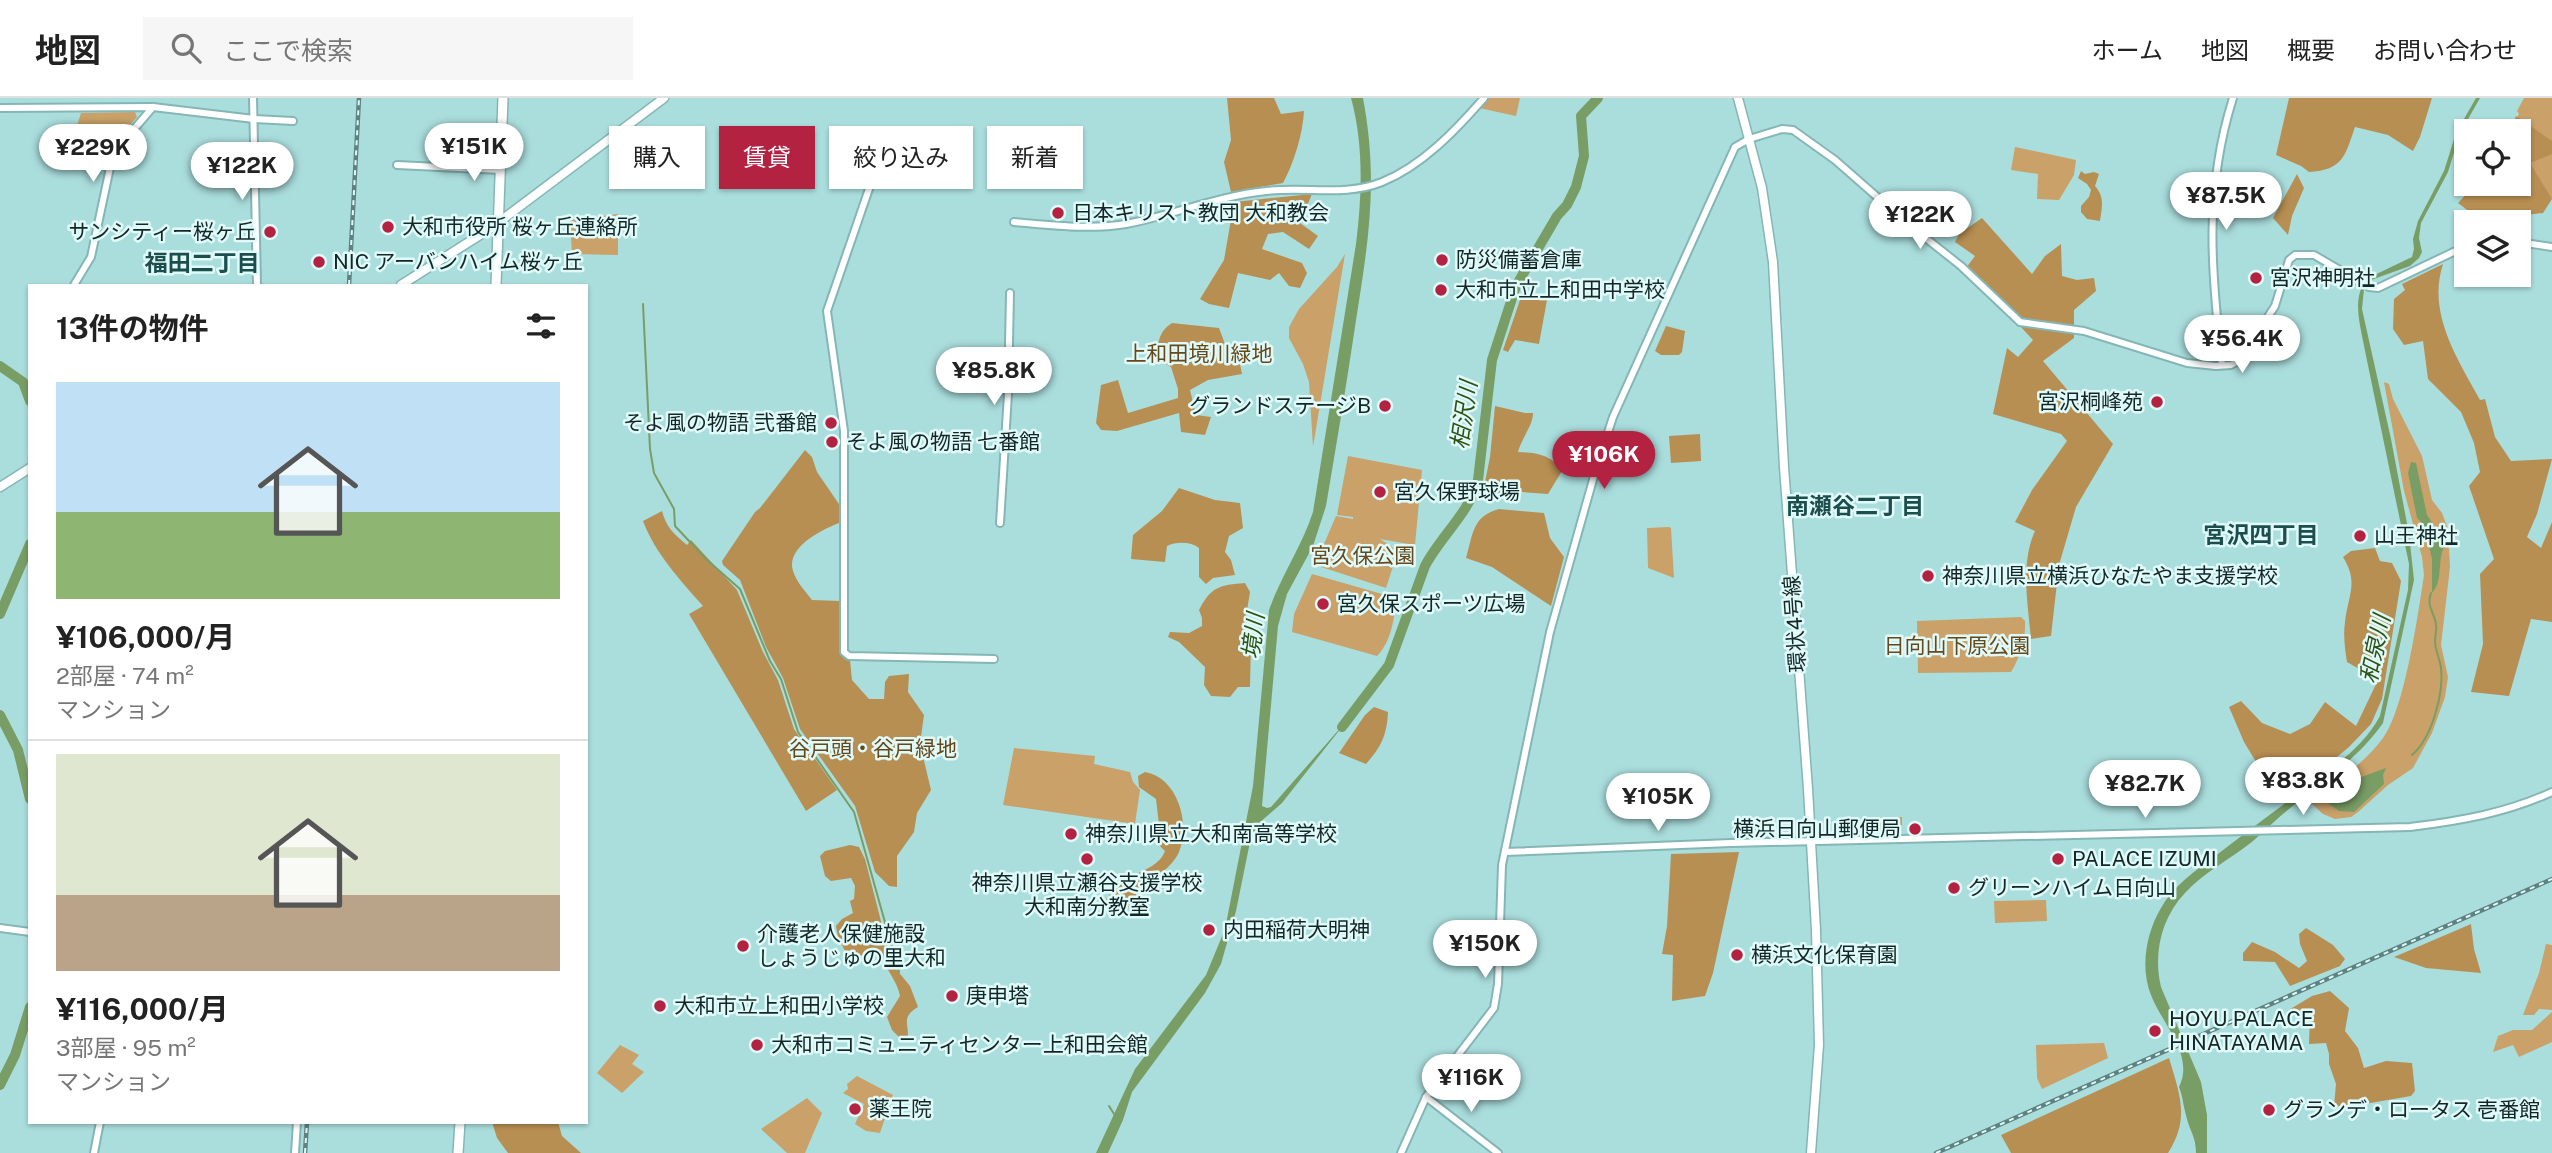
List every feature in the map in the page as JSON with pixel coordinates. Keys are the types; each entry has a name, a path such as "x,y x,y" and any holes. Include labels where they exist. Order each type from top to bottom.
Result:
{"highway":[{"path":"496,284 503,98"},
{"path":"458,1153 460,1124"}],"main road":[{"path":"403,284 457,251 664,98"},
{"name":"環状4号線","path":"1738,98 1768,218 1773,262 1787,516 1811,841 1819,1045 1811,1153"},
{"path":"0,487 28,469"}],"street":[{"path":"253,98 257,284"},
{"path":"1014,222 1070,227 1124,224 1265,191 1354,190 1380,183 1430,152 1484,98"},
{"path":"2222,365 2214,293 2212,209 2221,140 2233,98"},
{"path":"0,108 135,106 292,121"},
{"path":"75,284 91,257 111,163 123,142 153,107"},
{"path":"1401,1153 1426,1097 1494,1008 1498,984 1502,865 1550,632 1606,436 1735,147 1749,139 1782,129 1797,132 1835,160 1968,271 2020,322 2084,331 2187,363 2231,365 2240,360 2270,316 2292,257 2301,254 2314,255 2369,287 2384,286 2454,252"},
{"path":"397,164 502,170"},
{"path":"869,189 827,311 844,431 844,652 849,656 994,659"},
{"path":"2531,244 2552,247"},
{"path":"1000,523 1008,394 1010,293"},
{"path":"1505,852 1811,841 2410,827 2454,822 2504,811 2552,792"},
{"path":"0,928 28,932"},
{"path":"1426,1097 1498,1153"},
{"path":"94,1153 100,1124"},
{"path":"295,1153 297,1124"}],"green space":[{"path":"1227,98 1274,98 1281,114 1304,111 1297,148 1283,183 1231,192 1224,162 1231,140"},
{"path":"1489,98 1520,98 1516,116 1479,108"},
{"path":"2289,98 2432,98 2413,151 2388,135 2355,127 2345,153 2336,165 2309,172 2276,155"},
{"path":"2524,98 2552,98 2552,199 2531,194 2531,119 2516,119 2519,114 2517,111"},
{"path":"135,112 137,117 112,150 66,144 64,140 77,126 81,113"},
{"path":"2531,126 2552,141 2552,154 2531,163"},
{"path":"2015,147 2076,160 2074,175 2059,200 2037,199 2038,174 2011,170"},
{"path":"2531,165 2552,199 2543,213 2531,215 2531,210 2468,210 2458,203 2465,196 2531,196"},
{"path":"2081,171 2085,174 2099,174 2095,186 2102,198 2100,221 2087,219 2081,212 2081,206 2091,190 2078,178"},
{"path":"2297,174 2304,188 2292,216 2288,235 2273,218"},
{"path":"1312,194 1300,223 1318,236 1309,249 1283,232 1268,234 1262,249 1302,263 1307,273 1300,288 1289,286 1279,273 1270,280 1238,273 1229,308 1209,304 1200,299 1224,260 1234,202"},
{"path":"618,214 618,255 572,254 570,220"},
{"path":"1982,218 2032,274 2045,256 2061,244 2062,276 2077,280 2094,278 2096,291 2074,310 2074,338 2043,361 2113,444 2076,507 2059,565 2051,636 2031,639 2026,570 2035,531 2015,522 2032,490 2067,441 2061,434 1993,414 2007,348 2018,357 2033,340 1966,268 1975,256 1955,242 1959,234"},
{"path":"1345,254 1313,447 1309,382 1289,338 1289,327 1299,309 1337,267"},
{"path":"2443,264 2439,300 2447,335 2480,400 2485,399 2495,437 2511,461 2552,459 2537,514 2527,537 2541,548 2552,522 2552,622 2531,619 2509,696 2471,692 2483,644 2480,574 2494,559 2469,486 2480,472 2474,443 2461,412 2428,379 2423,341 2404,345 2393,329 2394,299 2405,290 2402,284"},
{"path":"1523,291 1527,292 1530,299 1547,300 1539,344 1515,340 1508,352 1503,350"},
{"name":"上和田境川緑地","path":"1172,323 1219,328 1225,344 1238,354 1242,374 1208,380 1190,390 1196,415 1211,417 1205,435 1181,432 1179,413 1117,431 1101,430 1096,423 1101,385 1118,380 1128,413 1178,398 1171,367 1157,359 1161,334"},
{"path":"1666,326 1685,331 1682,352 1679,355 1661,355 1655,351"},
{"path":"2384,382 2389,384 2393,399 2422,456 2432,500 2442,513 2448,529 2450,567 2441,645 2448,677 2445,697 2432,733 2413,768 2388,785 2351,817 2335,819 2323,814 2312,804 2314,799 2368,756 2391,724 2410,660 2424,575 2422,557 2404,491"},
{"path":"1495,406 1533,413 1518,452 1537,454 1558,465 1562,471 1548,494 1509,491 1482,497 1490,457"},
{"path":"1700,434 1701,461 1671,463 1669,436"},
{"name":"谷戸頭・谷戸緑地","path":"805,450 812,457 817,472 841,507 841,522 803,544 793,558 795,575 812,600 841,601 842,650 850,660 852,680 869,699 884,699 885,682 889,676 909,674 908,692 924,715 920,744 931,790 917,813 914,832 897,856 897,887 889,886 875,872 855,806 800,729 783,678 766,647 740,580 722,561 755,512"},
{"name":"宮久保野球場","path":"1348,456 1422,470 1415,545 1380,539 1398,551 1386,588 1315,565 1336,516 1353,519 1337,515"},
{"path":"1179,488 1215,500 1240,503 1243,528 1229,536 1225,552 1231,560 1235,575 1213,578 1206,584 1199,577 1199,548 1187,543 1167,546 1165,562 1131,559 1133,535 1162,511"},
{"path":"1499,509 1544,513 1550,538 1564,557 1551,606 1492,567 1466,558 1472,534 1483,516"},
{"name":"谷戸頭・谷戸緑地","path":"662,511 674,534 687,545 691,540 737,590 778,680 794,729 837,790 806,811 689,614 703,606 669,566 648,533 643,521"},
{"path":"1669,527 1674,578 1648,568 1647,528"},
{"path":"2375,548 2380,561 2392,563 2401,581 2382,699 2371,724 2349,747 2319,772 2291,788 2261,770 2244,742 2229,707 2241,701 2262,723 2290,734 2310,724 2325,702 2356,726 2378,680 2347,662 2344,627 2351,582 2343,557 2351,551"},
{"name":"宮久保スポーツ広場","path":"1312,574 1396,598 1389,637 1377,656 1292,632 1294,614"},
{"path":"1245,583 1250,592 1244,628 1251,640 1250,687 1238,687 1230,697 1211,696 1204,685 1205,667 1179,642 1168,637 1170,632 1189,633 1202,626 1199,610 1212,592 1222,586"},
{"name":"日向山下原公園","path":"2021,617 2025,621 2023,641 2011,672 1918,673 1917,621"},
{"path":"1374,707 1388,712 1385,734 1371,758 1366,764 1339,753 1365,715"},
{"path":"1014,748 1095,756 1094,764 1130,772 1133,782 1140,790 1135,824 1003,805"},
{"path":"1145,772 1156,776 1173,792 1182,815 1182,840 1172,863 1141,891 1124,911 1110,905 1106,899 1126,881 1156,863 1165,851 1158,844 1160,833 1156,799 1139,787 1138,776"},
{"path":"1902,817 1902,831 1865,832 1865,818"},
{"path":"850,845 859,847 865,859 892,964 910,986 918,1007 908,1017 908,1036 901,1039 892,1030 887,1017 900,996 882,955 874,951 848,957 838,937 836,926 853,913 850,901 854,899 855,886 851,878 831,881 825,876 820,856 825,851"},
{"path":"1739,852 1713,973 1705,996 1672,1001 1673,955 1662,954 1667,926 1671,854"},
{"path":"2046,900 2047,921 1995,923 1994,901"},
{"path":"2471,924 2481,973 2426,968 2394,957"},
{"path":"2306,928 2333,945 2345,959 2340,966 2290,986 2275,962 2243,961 2243,953 2252,942 2275,952 2299,968 2307,961 2299,934"},
{"path":"2546,944 2552,945 2552,1010 2539,1009 2534,1015 2523,1015 2539,973"},
{"path":"2330,991 2349,1008 2345,1031 2358,1048 2364,1068 2386,1061 2412,1063 2415,1091 2411,1096 2353,1106 2334,1106 2336,1084 2326,1043 2309,1044 2310,1014 2287,1015 2287,1011 2312,996"},
{"path":"2552,1012 2552,1042 2519,1057 2513,1045 2493,1052 2498,1036 2513,1030 2532,1030"},
{"path":"2104,1043 2108,1058 2042,1089 2037,1078 2036,1045"},
{"path":"620,1045 639,1055 632,1064 644,1072 622,1093 597,1073"},
{"path":"2169,1058 2179,1095 2181,1118 2175,1141 2168,1153 2011,1153 2001,1135"},
{"path":"857,1076 893,1095 880,1133 866,1131 855,1124 864,1104 843,1093 848,1089 847,1084"},
{"path":"807,1098 822,1113 805,1153 787,1153 761,1129"},
{"path":"493,1124 559,1124 562,1136 581,1153 508,1153 497,1138"}],"shaded area":[{"path":"1351,98 1363,98 1368,129 1371,186 1364,268 1326,506 1313,546 1287,594 1278,626 1262,806 1271,807 1349,718 1282,803 1258,824 1250,842 1236,911 1221,964 1205,993 1132,1092 1108,1153 1096,1153 1135,1069 1206,975 1225,929 1253,786 1269,610 1313,512 1356,244 1361,171"},
{"path":"2476,98 2480,98 2468,119 2464,119"},
{"path":"2454,139 2454,152 2448,172 2421,223 2419,238 2422,252 2419,258 2410,266 2371,280 2364,289 2362,309 2391,439 2409,534 2414,580 2383,723 2362,748 2339,769 2253,841 2192,885 2170,914 2161,937 2158,962 2161,987 2201,1082 2207,1115 2207,1153 2196,1153 2179,1087 2183,1075 2180,1051 2148,985 2145,962 2148,939 2161,908 2178,886 2340,762 2362,741 2380,716 2408,590 2409,564 2358,303 2366,279 2412,257 2418,221 2444,171"},
{"path":"2411,462 2416,463 2427,515 2437,530 2443,530 2447,543 2441,555 2438,581 2432,593 2432,559 2424,525 2417,518 2408,473"},
{"path":"2386,768 2383,775 2384,784 2354,812 2339,811 2325,801 2326,796 2345,783"}],"waterway":[{"name":"相沢川","path":"1342,727 1389,665 1425,566 1462,514 1474,492 1478,480 1492,360 1516,286 1576,187 1584,156 1581,116 1598,98"},
{"path":"643,304 650,449 654,473 674,509 675,526 706,559 740,589 770,661 781,679 798,732 854,812 899,972"},
{"path":"0,366 23,382 28,396"},
{"path":"0,614 28,549"},
{"path":"2412,755 2431,727 2441,690 2441,668 2435,644 2436,624 2430,606 2431,593"},
{"path":"0,715 18,750 28,791"},
{"path":"0,1085 15,1055 28,1013"},
{"path":"1109,1106 1116,1117"}],"railway":[{"path":"349,284 359,98"},
{"path":"1936,1153 2552,879"},
{"path":"305,1153 307,1124"}],"place":[{"name":"日本キリスト教団 大和教会","path":"1058,213"},
{"name":"大和市役所 桜ヶ丘連絡所","path":"388,227"},
{"name":"サンシティー桜ヶ丘","path":"270,232"},
{"name":"防災備蓄倉庫","path":"1442,260"},
{"name":"NIC アーバンハイム桜ヶ丘","path":"319,262"},
{"name":"宮沢神明社","path":"2256,278"},
{"name":"大和市立上和田中学校","path":"1441,290"},
{"name":"宮沢桐峰苑","path":"2157,402"},
{"name":"グランドステージB","path":"1385,406"},
{"name":"そよ風の物語 弐番館","path":"831,423"},
{"name":"そよ風の物語 七番館","path":"832,442"},
{"name":"宮久保野球場","path":"1380,492"},
{"name":"山王神社","path":"2360,536"},
{"name":"神奈川県立横浜ひなたやま支援学校","path":"1928,576"},
{"name":"宮久保スポーツ広場","path":"1323,604"},
{"name":"横浜日向山郵便局","path":"1915,829"},
{"name":"神奈川県立大和南高等学校","path":"1071,834"},
{"name":"神奈川県立瀬谷支援学校 大和南分教室","path":"1087,859"},
{"name":"PALACE IZUMI","path":"2058,859"},
{"name":"グリーンハイム日向山","path":"1954,888"},
{"name":"内田稲荷大明神","path":"1209,930"},
{"name":"介護老人保健施設 しょうじゅの里大和","path":"743,946"},
{"name":"横浜文化保育園","path":"1737,955"},
{"name":"庚申塔","path":"952,996"},
{"name":"大和市立上和田小学校","path":"660,1006"},
{"name":"HOYU PALACE HINATAYAMA","path":"2155,1031"},
{"name":"大和市コミュニティセンター上和田会館","path":"757,1045"},
{"name":"薬王院","path":"855,1109"},
{"name":"グランデ・ロータス 壱番館","path":"2269,1110"}],"district":[{"name":"福田二丁目","path":"202,263"},
{"name":"南瀬谷二丁目","path":"1855,506"},
{"name":"宮沢四丁目","path":"2261,535"}],"park label":[{"name":"宮久保公園","path":"1363,556"}],"water label":[{"name":"境川","path":"1253,636"},
{"name":"和泉川","path":"2375,649"}]}
